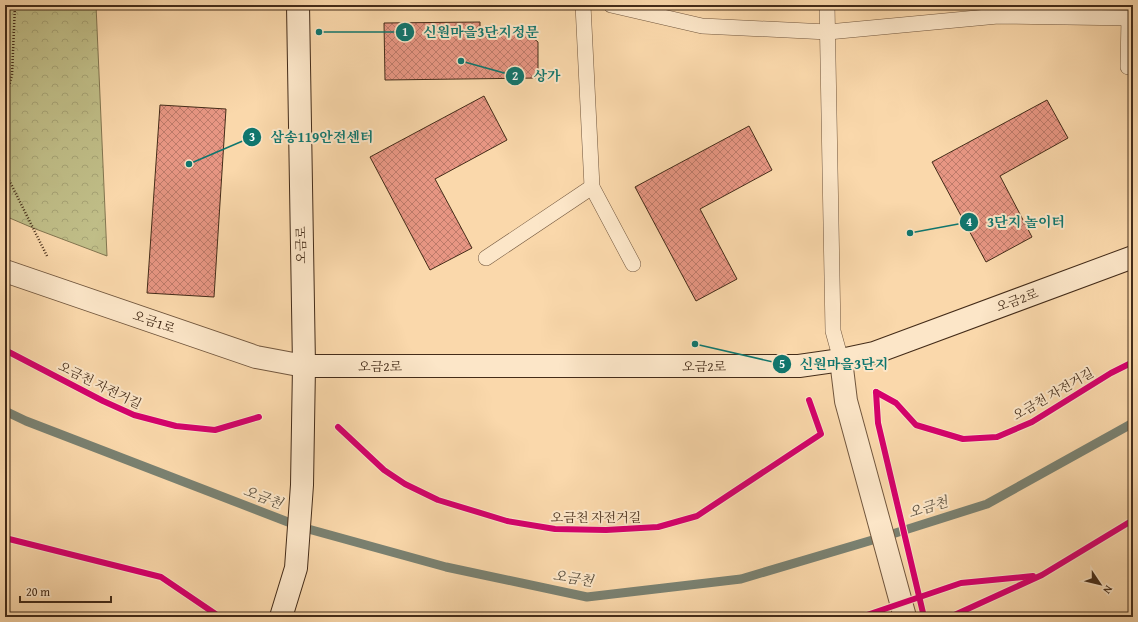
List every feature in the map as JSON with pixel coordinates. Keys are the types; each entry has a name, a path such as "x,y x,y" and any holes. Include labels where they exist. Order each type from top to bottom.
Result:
{"street":[{"name":"오금로","path":"281,617 296,568 302,485 304,366 298,5"},
{"name":"오금2로","path":"304,366 799,366 841,360 874,352 1133,257"},
{"name":"오금1로","path":"5,271 256,357 304,366"},
{"path":"841,360 846,401 857,437 904,617"}],"lane":[{"path":"583,5 592,187 633,264"},
{"path":"611,5 702,26 828,32 997,11 1131,18 1128,67 1133,68"},
{"path":"827,5 833,331 841,360"},
{"path":"486,258 592,187"}],"path":[{"path":"5,101 12,75 15,5"},
{"path":"5,172 49,259"}],"green space":[{"path":"5,5 96,5 107,256 5,216"}],"building":[{"path":"480,22 480,33 527,33 538,42 538,78 385,80 384,23"},
{"path":"484,96 507,140 435,179 472,248 430,270 370,157"},
{"path":"1047,100 1068,138 1000,176 1032,237 986,262 932,162"},
{"path":"160,105 226,109 214,297 147,293"},
{"path":"749,126 772,170 700,209 737,279 696,301 635,187"}],"waterway":[{"name":"오금천","path":"5,411 26,421 301,527 446,567 587,597 741,579 987,504 1133,423"}],"cycle path":[{"name":"오금천 자전거길","path":"5,350 103,401 134,415 176,426 215,430 259,417"},
{"name":"오금천 자전거길","path":"876,392 896,403 916,425 963,439 997,437 1032,422 1111,373 1133,362"},
{"path":"876,392 878,423 924,617"},
{"name":"오금천 자전거길","path":"338,427 384,470 405,484 438,500 507,521 555,529 606,530 658,527 697,516 821,434 809,400"},
{"path":"950,617 1042,575 1133,520"},
{"path":"5,538 161,577 220,617"},
{"path":"861,617 961,583 1033,576"}],"place":[{"name":"신원마을3단지정문","path":"319,32"},
{"name":"상가","path":"461,61"},
{"name":"삼송119안전센터","path":"189,164"},
{"name":"3단지 놀이터","path":"910,233"},
{"name":"신원마을3단지","path":"695,344"}]}
